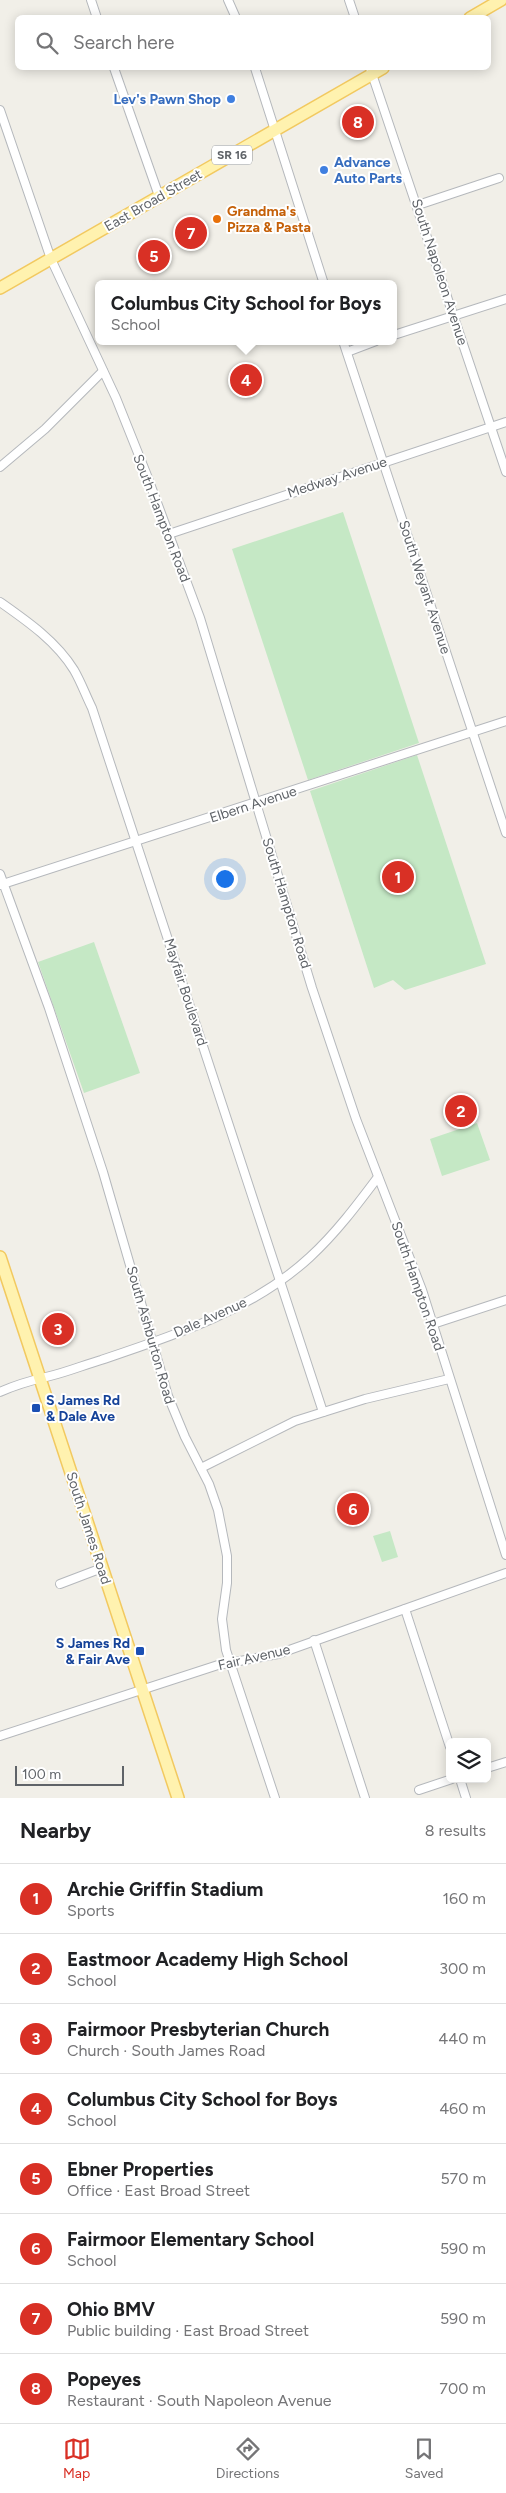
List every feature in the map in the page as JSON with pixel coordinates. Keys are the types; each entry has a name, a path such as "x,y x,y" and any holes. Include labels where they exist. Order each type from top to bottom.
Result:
{"main road":[{"path":"475,15 501,0"},
{"name":"East Broad Street","path":"0,288 274,131 371,71"},
{"name":"South James Road","path":"0,1257 178,1798"}],"street":[{"path":"91,0 96,15"},
{"path":"228,0 235,15"},
{"path":"349,0 354,15"},
{"path":"115,70 158,196"},
{"path":"256,70 323,280"},
{"name":"South Napoleon Avenue","path":"371,71 418,205 506,472"},
{"name":"South Hampton Road","path":"0,110 51,259 103,371 169,534 203,628 318,1006 356,1119 434,1324 449,1379 506,1555"},
{"path":"418,205 499,178"},
{"path":"397,334 506,299"},
{"name":"South Weyant Avenue","path":"344,345 506,833"},
{"path":"347,352 365,345"},
{"path":"0,467 45,428 103,371"},
{"name":"Medway Avenue","path":"169,534 506,422"},
{"name":"Mayfair Boulevard","path":"0,602 46,637 74,670 92,708 323,1412"},
{"name":"Elbern Avenue","path":"2,885 506,721"},
{"name":"South Ashburton Road","path":"0,874 2,885 49,1008 103,1172 168,1396 218,1510 226,1547 227,1583 222,1619 230,1661 275,1798"},
{"name":"Dale Avenue","path":"0,1392 39,1378 108,1358 220,1315 280,1280 308,1259 327,1240 378,1177"},
{"path":"434,1324 506,1300"},
{"path":"201,1468 259,1438 323,1412 365,1399 449,1379"},
{"path":"60,1584 102,1568"},
{"name":"Fair Avenue","path":"0,1736 230,1661 278,1654 506,1573"},
{"path":"406,1609 447,1738"},
{"path":"314,1640 365,1798"},
{"path":"491,1767 506,1762"},
{"path":"419,1790 446,1781"},
{"path":"461,1783 466,1798"}],"green space":[{"path":"343,512 419,743 308,780 232,549"},
{"path":"417,755 486,964 405,990 393,980 374,988 310,791"},
{"path":"94,942 140,1073 84,1093 38,962"},
{"path":"477,1123 490,1160 442,1176 430,1139"},
{"path":"390,1531 398,1557 382,1562 373,1536"}],"place":[{"name":"Lev's Pawn Shop","path":"231,99"},
{"name":"Popeyes","path":"358,122"},
{"name":"Advance Auto Parts","path":"324,170"},
{"name":"Grandma's Pizza & Pasta","path":"217,219"},
{"name":"Ohio BMV","path":"191,233"},
{"name":"Ebner Properties","path":"154,256"},
{"name":"Columbus City School for Boys","path":"246,380"},
{"name":"Archie Griffin Stadium","path":"398,877"},
{"name":"Eastmoor Academy High School","path":"461,1111"},
{"name":"Fairmoor Presbyterian Church","path":"58,1329"},
{"name":"S James Rd & Dale Ave","path":"36,1408"},
{"name":"Fairmoor Elementary School","path":"353,1509"},
{"name":"S James Rd & Fair Ave","path":"140,1651"}]}
